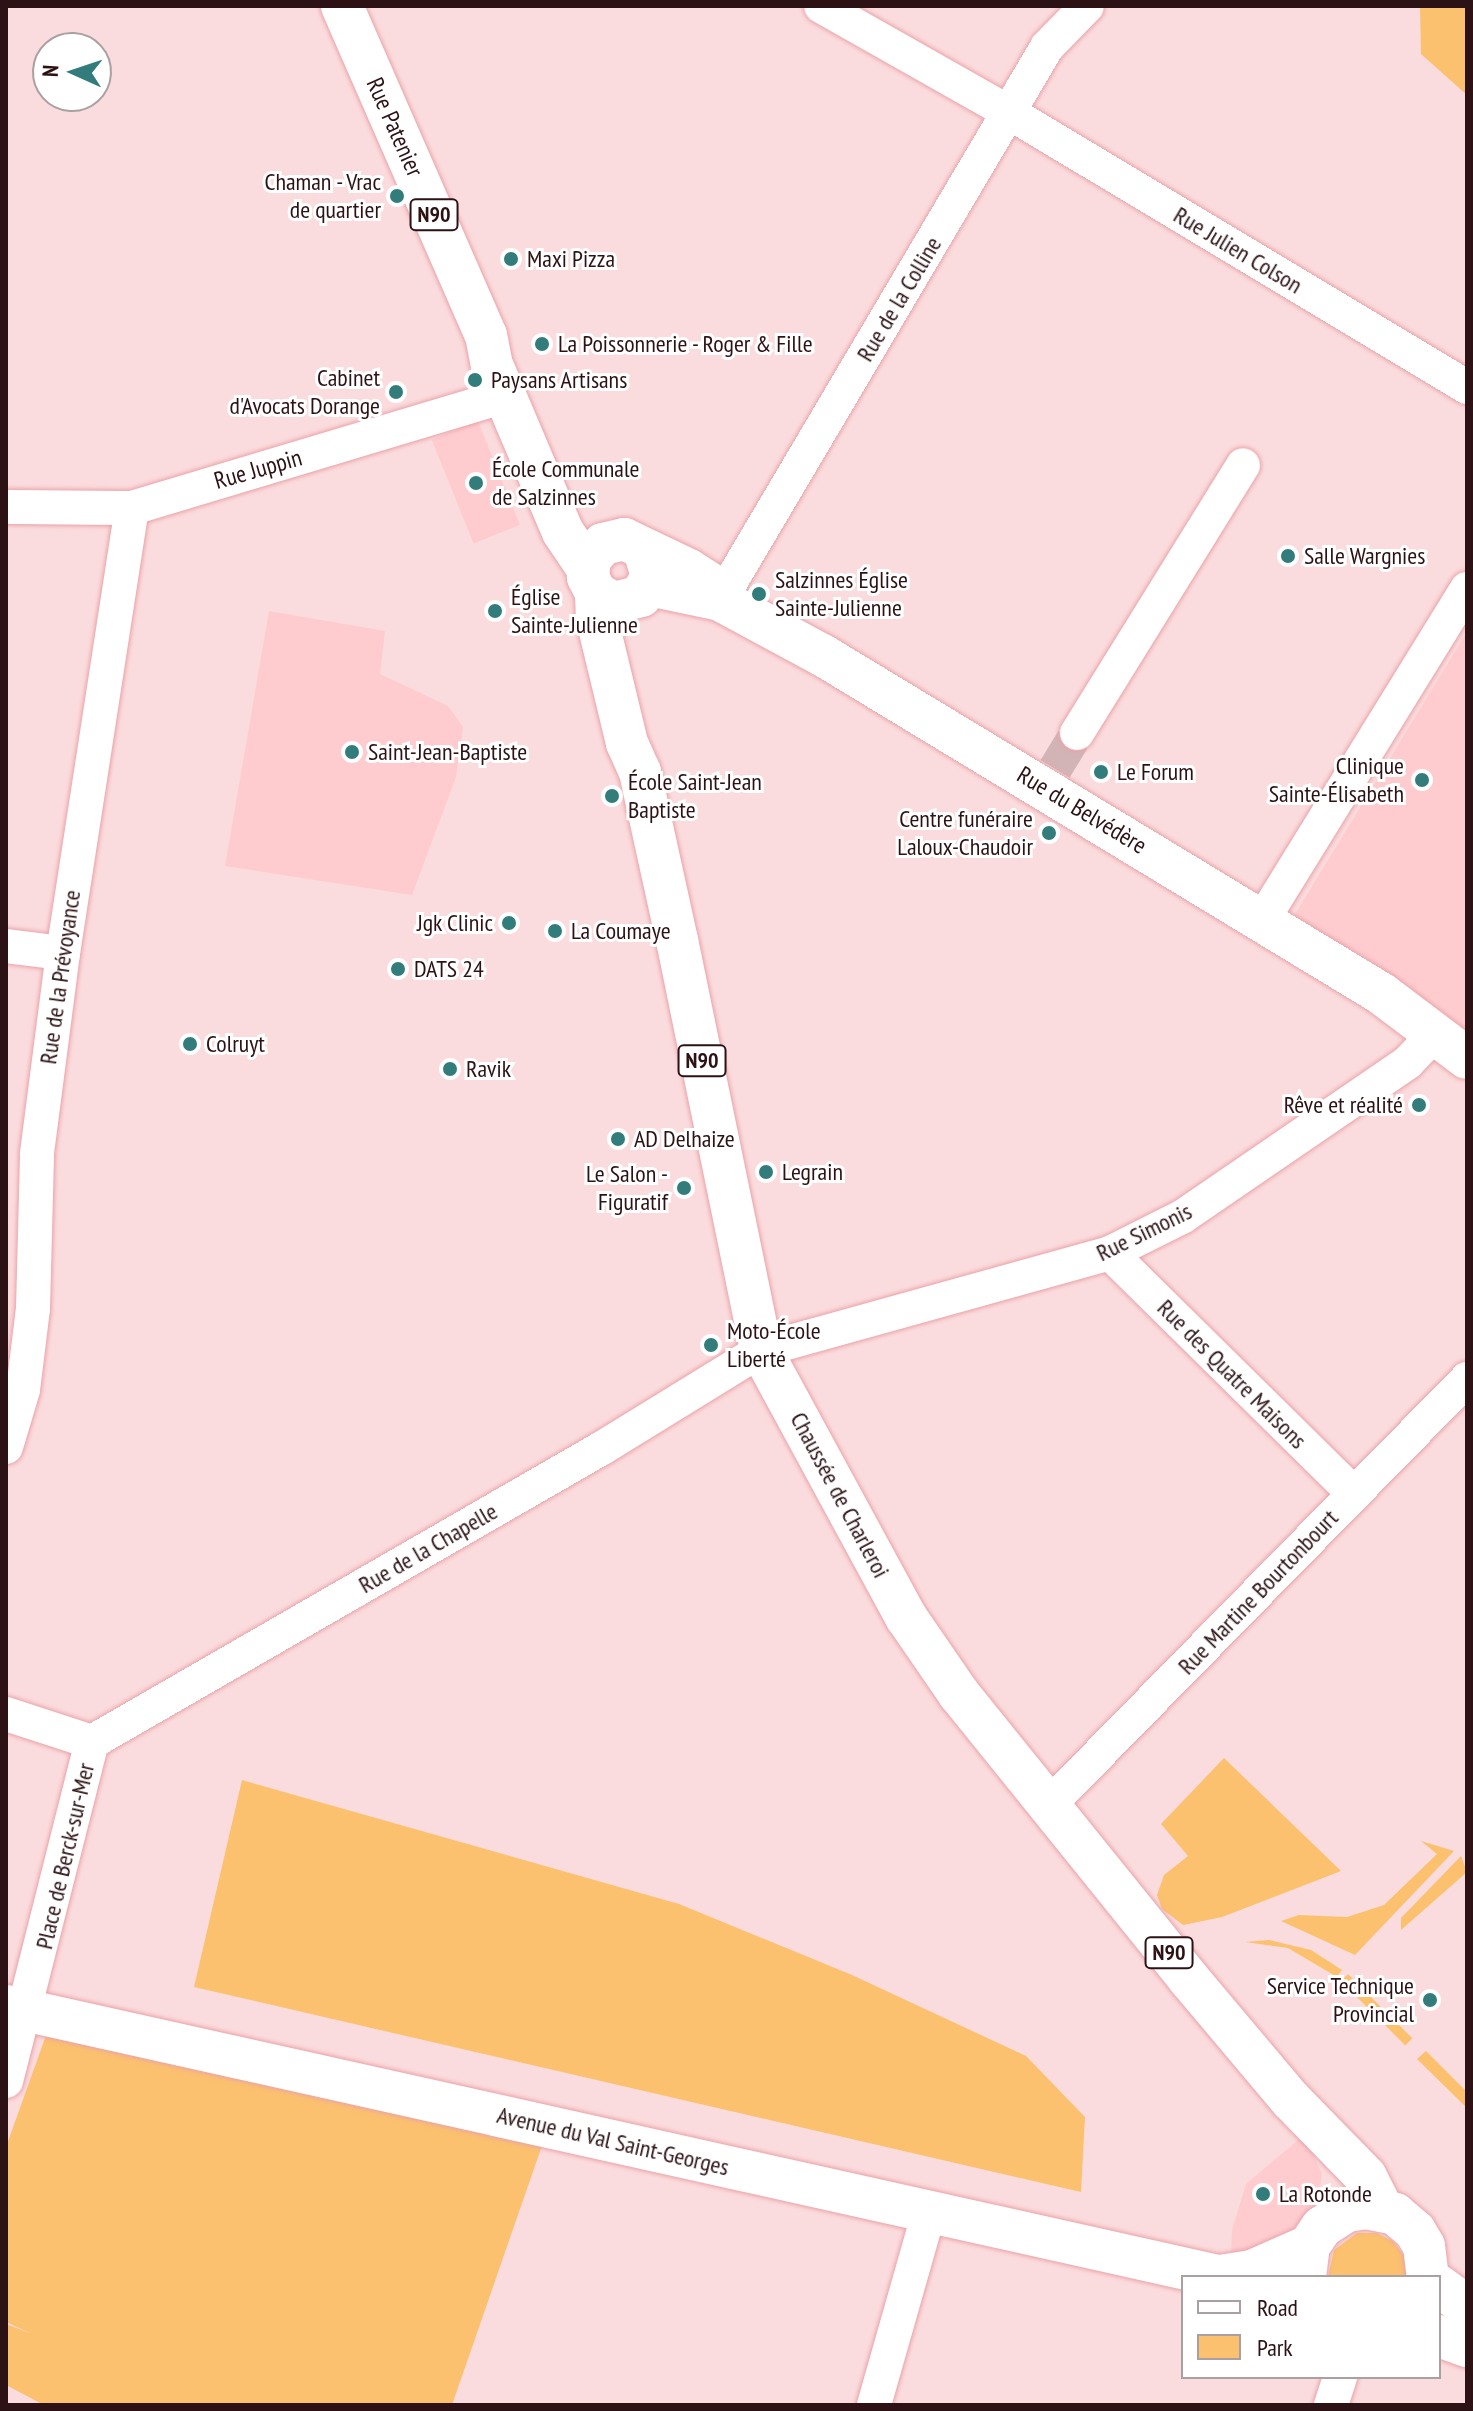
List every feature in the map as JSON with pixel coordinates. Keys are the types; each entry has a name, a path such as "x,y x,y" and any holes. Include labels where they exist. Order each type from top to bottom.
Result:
{"main road":[{"name":"Rue Patenier","path":"342,6 486,335 505,396 609,561"},
{"name":"Rue Patenier","path":"486,335 504,360 609,561"},
{"name":"Rue du Belvédère","path":"609,561 664,555 717,588 720,600 1050,778 1382,994 1451,1046"},
{"name":"Chaussée de Charleroi","path":"609,561 597,619 627,743 640,772 761,1350 906,1617 959,1694 1290,2099 1366,2177 1383,2210"},
{"name":"Avenue du Val Saint-Georges","path":"16,2008 1212,2275"},
{"name":"Chaussée de Charleroi","path":"1290,2099 1334,2180 1315,2247"},
{"name":"Avenue du Val Saint-Georges","path":"1231,2275 1252,2271 1315,2247 1365,2208 1383,2210"},
{"name":"N90","path":"1383,2210 1415,2231 1424,2246 1428,2275"},
{"path":"1441,2287 1467,2306"},
{"path":"1441,2337 1467,2346"}],"street":[{"name":"Rue Julien Colson","path":"821,6 1010,113 1467,387"},
{"name":"Rue de la Colline","path":"720,600 1047,47 1087,6"},
{"name":"Rue Juppin","path":"6,507 132,508 505,396"},
{"path":"1077,733 1243,465"},
{"name":"Rue de la Prévoyance","path":"6,1447 23,1390 33,1309 37,1153 63,953 132,508"},
{"path":"1263,919 1467,589"},
{"path":"6,946 63,953"},
{"name":"Rue Simonis","path":"761,1350 1110,1253 1182,1217 1408,1062 1451,1046"},
{"name":"Rue des Quatre Maisons","path":"1110,1253 1354,1494"},
{"name":"Rue de la Chapelle","path":"92,1742 602,1448 761,1350"},
{"name":"Rue Martine Bourtonbourt","path":"1049,1805 1467,1379"},
{"name":"Place de Berck-sur-Mer","path":"6,1714 92,1742 16,2008 6,2081"},
{"path":"874,2405 929,2212"},
{"path":"1331,2405 1339,2379"}],"shaded area":[{"name":"École Communale de Salzinnes","path":"478,421 520,525 474,544 432,440"},
{"name":"Saint-Jean-Baptiste","path":"269,611 385,631 380,674 448,706 463,727 456,777 412,895 225,866"},
{"name":"Clinique Sainte-Élisabeth","path":"1467,632 1467,1040 1286,929"},
{"path":"1304,2135 1322,2174 1317,2211 1307,2226 1231,2258 1232,2230 1246,2184"}],"green space":[{"path":"1420,6 1467,6 1467,95 1421,54"},
{"path":"1224,1758 1341,1871 1222,1917 1183,1925 1162,1909 1157,1895 1164,1875 1188,1856 1161,1824"},
{"path":"242,1780 679,1904 852,1975 1026,2056 1085,2117 1081,2192 194,1987"},
{"path":"1421,1841 1454,1851 1355,1955 1281,1921 1299,1915 1347,1917 1384,1905 1437,1854"},
{"path":"1461,1856 1467,1872 1401,1930 1401,1918"},
{"path":"1269,1940 1311,1950 1342,1970 1337,1977 1288,1948 1245,1942"},
{"path":"1348,1974 1412,2038 1405,2045 1341,1981"},
{"path":"49,2027 545,2137 452,2405 44,2405 6,2385 6,2324 30,2333 6,2322 6,2147"},
{"path":"1426,2051 1467,2092 1467,2108 1417,2059"},
{"path":"1357,2233 1376,2233 1393,2241 1405,2257 1407,2275 1328,2275 1334,2250"}],"tunnel":[{"path":"1055,769 1077,733"}],"place":[{"name":"Chaman - Vrac de quartier","path":"397,196"},
{"name":"Maxi Pizza","path":"511,259"},
{"name":"La Poissonnerie - Roger & Fille","path":"542,344"},
{"name":"Paysans Artisans","path":"475,380"},
{"name":"Cabinet d'Avocats Dorange","path":"396,392"},
{"name":"École Communale de Salzinnes","path":"476,483"},
{"name":"Salle Wargnies","path":"1288,556"},
{"name":"Salzinnes Église Sainte-Julienne","path":"759,594"},
{"name":"Église Sainte-Julienne","path":"495,611"},
{"name":"Saint-Jean-Baptiste","path":"352,752"},
{"name":"Le Forum","path":"1101,772"},
{"name":"Clinique Sainte-Élisabeth","path":"1422,780"},
{"name":"École Saint-Jean Baptiste","path":"612,796"},
{"name":"Centre funéraire Laloux-Chaudoir","path":"1049,833"},
{"name":"Jgk Clinic","path":"509,923"},
{"name":"La Coumaye","path":"555,931"},
{"name":"DATS 24","path":"398,969"},
{"name":"Colruyt","path":"190,1044"},
{"name":"Ravik","path":"450,1069"},
{"name":"Rêve et réalité","path":"1419,1105"},
{"name":"AD Delhaize","path":"618,1139"},
{"name":"Legrain","path":"766,1172"},
{"name":"Le Salon - Figuratif","path":"684,1188"},
{"name":"Moto-École Liberté","path":"711,1345"},
{"name":"Service Technique Provincial","path":"1430,2000"},
{"name":"La Rotonde","path":"1263,2194"}]}
